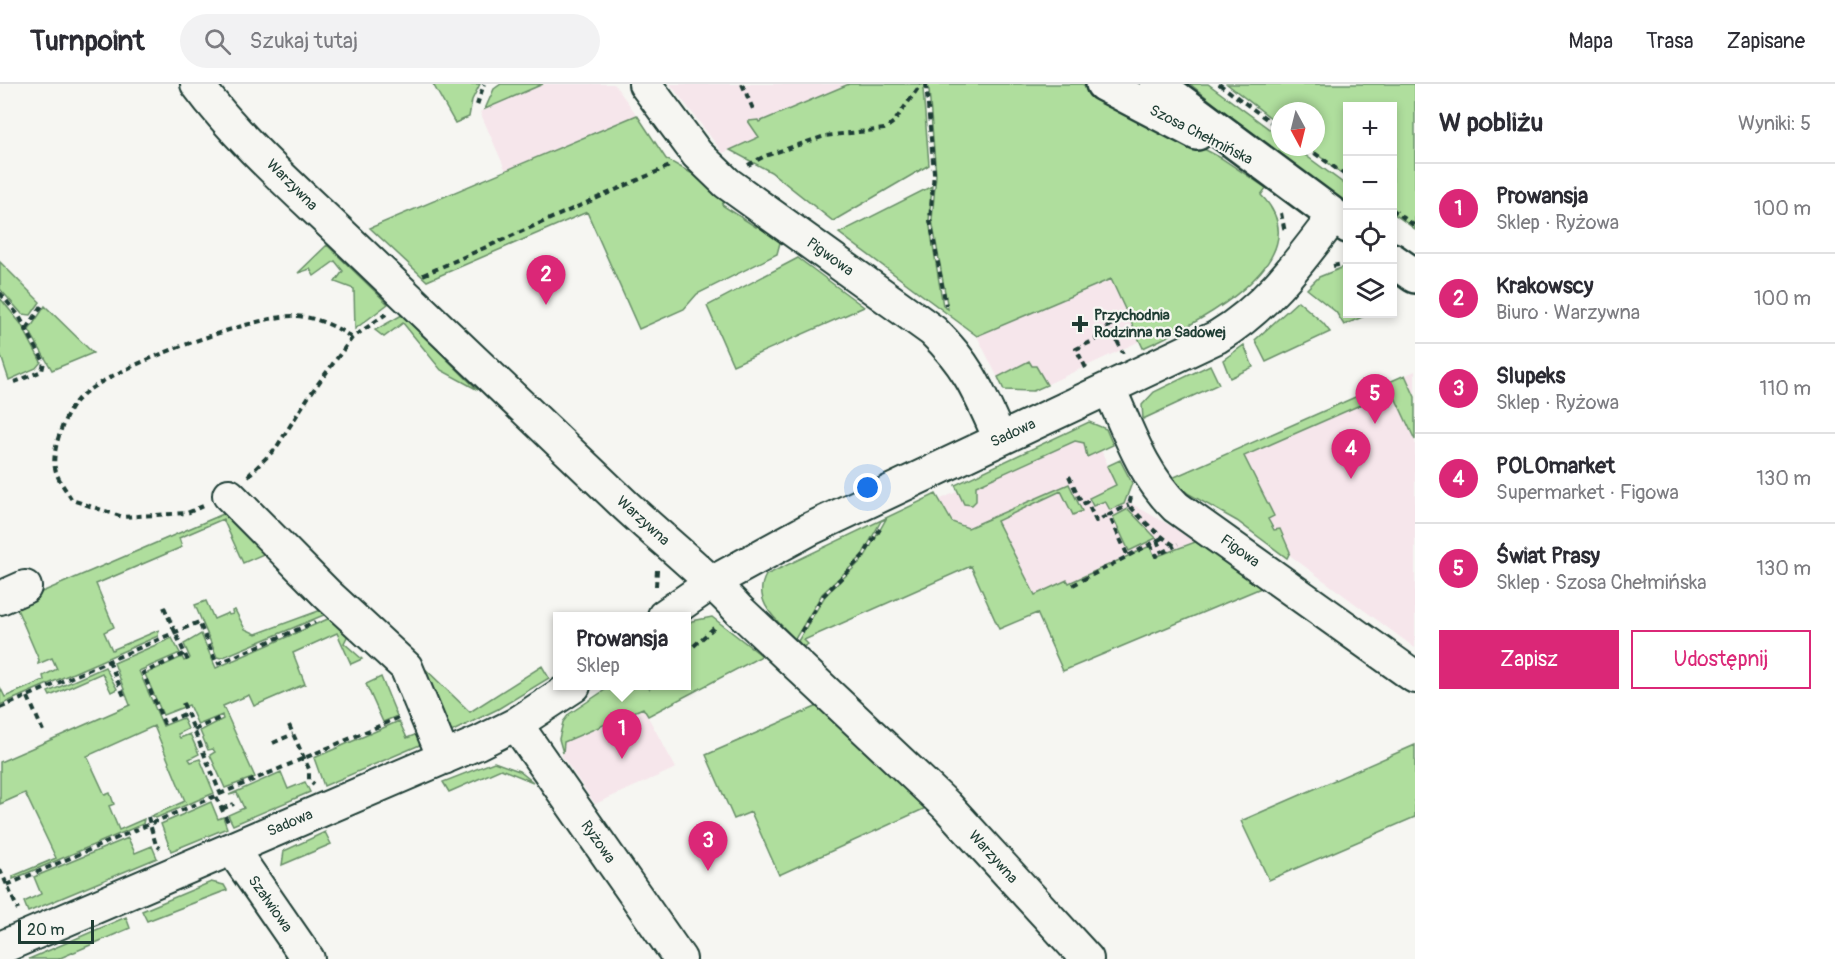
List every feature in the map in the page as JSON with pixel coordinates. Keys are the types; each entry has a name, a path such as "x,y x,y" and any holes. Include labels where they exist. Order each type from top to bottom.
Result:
{"main road":[{"name":"Szosa Chełmińska","path":"1103,84 1268,169"},
{"name":"Szosa Chełmińska","path":"1157,84 1268,169 1341,221"},
{"path":"1397,263 1415,276"}],"street":[{"name":"Warzywna","path":"197,84 229,122 276,169 410,289 647,525 713,582 739,610 946,805 1087,959"},
{"name":"Pigwowa","path":"645,84 697,154 727,183 933,331 955,352 971,375 1000,439"},
{"name":"Sadowa","path":"659,606 713,582 810,529 1000,439 1098,378 1206,344 1246,318 1341,221"},
{"name":"Figowa","path":"1098,378 1143,466 1160,491 1176,507 1415,677"},
{"path":"229,495 327,594 406,667 444,758"},
{"name":"Sadowa","path":"0,948 444,758 516,724 568,690"},
{"name":"Ryżowa","path":"516,724 680,959"},
{"name":"Szałwiowa","path":"232,849 308,959"}],"path":[{"path":"477,105 484,84"},
{"path":"742,84 753,109 755,108"},
{"path":"727,183 741,169 765,156 825,136 884,129 894,122 921,84"},
{"path":"926,84 934,172 930,220 946,308"},
{"path":"1219,84 1271,122"},
{"path":"352,338 337,327 293,316 236,328 170,350 99,384 77,400 57,438 55,468 72,500 123,517 187,513 229,495 276,448 309,396 352,338 410,289 697,154"},
{"path":"1318,156 1343,174"},
{"path":"1393,210 1415,226"},
{"path":"0,294 27,329 43,360 43,368 10,384"},
{"path":"27,329 43,304"},
{"path":"1098,378 1076,349 1097,339 1095,333 1110,326 1127,363"},
{"path":"1069,476 1082,504 1087,502 1096,521 1129,505"},
{"path":"1109,515 1127,554"},
{"path":"800,634 823,596 863,556 885,520"},
{"path":"1073,585 1127,554 1163,538"},
{"path":"1157,540 1162,553"},
{"path":"1150,544 1156,556 1175,546"},
{"path":"658,565 659,606"},
{"path":"164,607 188,661"},
{"path":"0,708 199,622 217,664 324,618"},
{"path":"691,649 724,618"},
{"path":"184,654 142,673 164,723 187,713"},
{"path":"109,661 124,696"},
{"path":"28,697 43,731"},
{"path":"183,703 225,816"},
{"path":"194,730 220,718"},
{"path":"7,885 398,718"},
{"path":"289,725 304,759 309,780"},
{"path":"273,743 293,734"},
{"path":"222,809 234,804"},
{"path":"148,817 156,845"},
{"path":"0,869 16,905"}],"shaded area":[{"path":"543,84 614,84 637,115 506,171 480,112"},
{"path":"670,84 882,84 723,153"},
{"name":"Przychodnia Rodzinna na Sadowej","path":"1143,266 1153,335 1033,391 1004,390 977,336"},
{"path":"1415,371 1415,648 1246,523 1170,479"},
{"path":"1079,434 1097,441 1123,499 1201,543 999,629 972,567 969,568 937,501"},
{"path":"643,708 676,768 595,804 562,756 564,742"}],"green space":[{"path":"433,84 480,84 472,100 469,117 455,123"},
{"path":"501,84 543,84 485,109 494,89"},
{"path":"849,84 1082,84 1221,158 1266,188 1261,195 1277,220 1277,244 1265,267 1244,288 1218,308 1190,325 1143,348 1111,279 977,336 839,233 932,186 929,221 943,306 948,309 932,220 936,175 929,90 923,89 929,165 833,221 771,172 730,150 759,137 748,121 758,120 759,122"},
{"path":"1190,84 1208,84 1271,130 1271,150"},
{"path":"1227,84 1415,84 1415,229 1397,216 1397,102 1343,102 1343,175 1319,156 1325,156 1325,102 1271,102 1271,118"},
{"path":"637,115 666,159 728,194 722,205 756,227 760,214 784,228 777,254 697,294 684,309 639,329 587,212 427,281 370,228"},
{"path":"1279,156 1306,156 1343,183 1343,208"},
{"path":"327,245 388,304 355,329 354,289 335,282 343,271 335,261 314,276 310,269 298,273"},
{"path":"798,258 864,307 733,365 707,306"},
{"path":"0,262 40,302 31,315 22,314 0,289"},
{"path":"1343,268 1343,318 1360,318 1344,325 1336,312 1307,289 1319,277"},
{"path":"0,298 21,324 41,362 36,368 9,380 0,353"},
{"path":"1298,301 1330,332 1266,362 1255,340"},
{"path":"45,306 93,353 52,370 29,330"},
{"path":"402,315 478,390 441,370 403,323 384,337 375,330"},
{"path":"1244,345 1253,367 1230,378 1223,360"},
{"path":"1029,361 1032,366 1036,366 1047,385 1033,391 1004,390 998,377"},
{"path":"1210,365 1219,384 1143,419 1142,405 1154,392"},
{"path":"1405,375 1415,397 1415,440 1392,391 1244,456 1274,516 1268,519 1274,530 1280,529 1290,552 1287,558 1237,521 1189,494 1170,479"},
{"path":"1089,422 1106,429 1113,445 1087,457 1084,443 1075,441 976,486 976,501 972,505 964,504 955,485"},
{"path":"1120,460 1132,483 1124,504 1110,510 1105,501 1093,506 1089,498 1116,485 1107,466"},
{"path":"1069,484 1082,511 1073,515 1061,491 997,521 1035,595 1067,580 1069,583 1150,546 1155,557 1198,541 1261,588 1063,671 1037,613 999,629 971,566 804,640 808,644 803,647 798,641 825,596 864,558 886,519 881,521 861,557 822,594 795,639 774,618 764,602 762,585 766,575 936,494 952,522 968,528"},
{"path":"1128,509 1156,538 1129,551 1113,517"},
{"path":"228,512 268,552 243,563 223,519 179,538 182,547 96,584 114,627 104,632 112,650 159,630 158,636 0,705 0,687 5,697 44,680 43,676 57,669 52,658 38,664 39,660 17,609 0,616 0,610"},
{"path":"206,601 214,619 228,613 233,614 232,611 235,610 245,629 256,634 321,610 331,612 221,658 217,657 195,605"},
{"path":"337,615 351,629 344,643 362,659 351,664 337,633 293,653 305,684 254,706 249,695 223,706 255,777 225,788 210,755 215,752 213,749 208,750 200,731 223,719 222,715 198,725 189,705 163,715 145,674 182,657 184,661 190,658 184,644 201,634 216,668"},
{"path":"712,617 761,655 760,657 648,716 643,708 564,742 563,753 559,739 563,722 569,714 605,690 691,690 692,621"},
{"path":"172,638 180,653 139,671 163,726 183,718 188,729 178,734 180,738 190,734 199,754 189,759 191,762 200,759 214,793 156,818 151,816 185,801 154,726 87,756 105,795 110,793 114,804 109,806 119,830 144,819 143,824 13,879 13,876 56,858 25,793 0,804 0,762 130,705 114,663"},
{"path":"416,660 470,712 542,666 549,678 498,709 447,734"},
{"path":"105,667 117,689 111,692 102,673 50,696 48,692"},
{"path":"381,677 397,716 383,722 366,684"},
{"path":"818,706 928,807 779,875 751,812 734,819 706,755"},
{"path":"399,721 407,738 425,731 429,741 324,786 314,758"},
{"path":"1415,745 1415,817 1269,880 1241,821"},
{"path":"494,762 519,771 533,782 501,769 449,792 443,782"},
{"path":"281,772 288,789 305,782 310,792 233,825 228,815 244,808 237,793 229,795"},
{"path":"211,802 218,819 223,817 227,828 171,851 161,824"},
{"path":"325,832 331,844 282,865 284,851"},
{"path":"128,838 135,853 152,846 157,858 28,912 24,902 41,894 34,877"},
{"path":"211,882 224,885 227,890 147,921 142,911"},
{"path":"126,917 130,928 58,959 29,959"}],"place":[{"name":"Krakowscy","path":"546,305"},
{"name":"Przychodnia Rodzinna na Sadowej","path":"1080,324"},
{"name":"Świat Prasy","path":"1375,424"},
{"name":"POLOmarket","path":"1351,479"},
{"name":"Prowansja","path":"622,759"},
{"name":"Slupeks","path":"708,871"}]}
